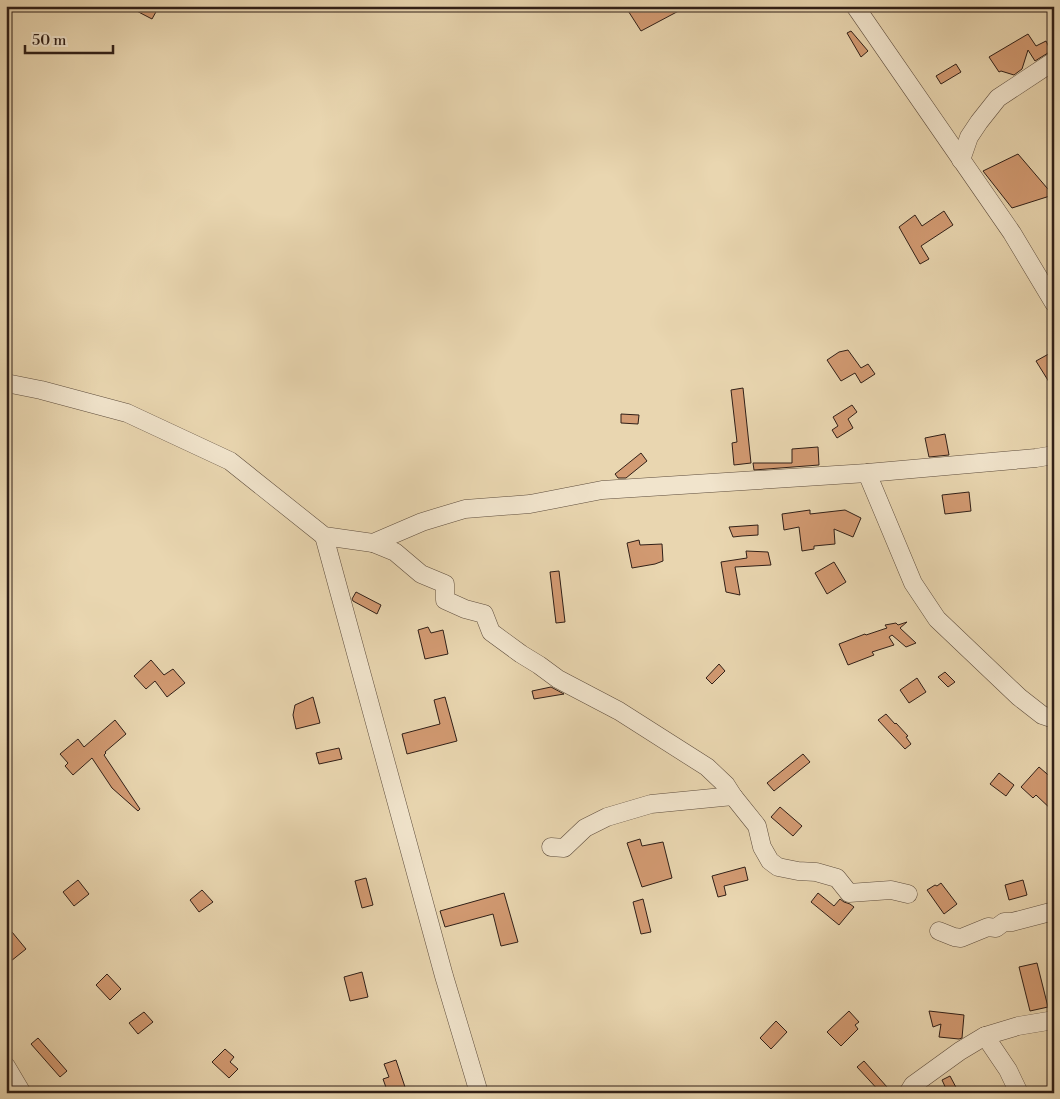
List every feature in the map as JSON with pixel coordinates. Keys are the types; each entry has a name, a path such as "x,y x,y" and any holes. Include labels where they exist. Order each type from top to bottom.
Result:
{"street":[{"path":"855,6 1012,234 1054,303"},
{"path":"961,160 969,137 978,122 998,98 1054,61"},
{"path":"6,383 41,390 127,413 230,462 324,536 373,543 395,552 421,574 445,584 445,600 465,609 484,614 491,632 558,680 619,711 707,768 726,784 733,796 758,826 762,847 770,861 778,866 798,871 816,872 837,878 849,893 892,890 908,894"},
{"path":"373,543 422,522 464,509 530,504 602,490 867,473 1054,455"},
{"path":"867,473 913,584 937,620 1019,697 1042,715 1054,719"},
{"path":"324,536 444,976 479,1093"},
{"path":"551,847 564,848 584,828 607,816 651,804 733,796"},
{"path":"940,931 961,938 988,928 996,928 1004,922 1012,922 1054,911"},
{"path":"908,1093 913,1085 960,1051 985,1036 1018,1026 1054,1020"},
{"path":"985,1036 1008,1070 1019,1093"},
{"path":"6,1066 22,1093"}],"building":[{"path":"127,6 150,6 157,10 152,19"},
{"path":"625,6 688,6 641,31"},
{"path":"851,31 868,51 861,57 847,33"},
{"path":"1028,34 1036,46 1046,41 1051,51 1035,61 1028,50 1022,69 1014,75 999,72 989,57"},
{"path":"956,64 961,72 941,84 936,76"},
{"path":"1018,154 1053,195 1012,208 983,171"},
{"path":"944,211 953,225 921,246 929,259 920,264 899,227 915,215 922,226"},
{"path":"848,350 861,368 868,364 875,374 861,383 855,373 841,381 827,360 839,352"},
{"path":"1054,351 1054,390 1036,361"},
{"path":"743,388 751,463 734,465 732,443 737,442 731,390"},
{"path":"852,405 857,412 848,419 853,428 837,438 832,430 838,426 833,417"},
{"path":"621,414 639,415 638,424 621,423"},
{"path":"945,434 949,455 929,457 925,438"},
{"path":"818,447 819,465 754,470 753,463 792,463 792,449"},
{"path":"641,453 647,461 626,478 618,478 615,474"},
{"path":"969,492 971,511 945,514 942,495"},
{"path":"810,510 810,514 845,510 861,518 853,537 834,529 835,544 814,546 814,549 802,551 799,527 784,530 782,514"},
{"path":"758,525 758,535 733,537 729,527"},
{"path":"639,540 640,545 662,544 663,561 632,568 627,543"},
{"path":"746,551 768,552 771,565 735,567 740,595 726,592 721,562 747,558"},
{"path":"834,562 846,582 827,594 815,573"},
{"path":"559,571 565,622 556,623 550,572"},
{"path":"356,592 381,605 377,614 353,601 352,599"},
{"path":"907,622 900,628 916,643 906,647 892,635 889,637 894,645 872,652 874,655 848,665 839,644 887,628 885,625 896,623 898,625"},
{"path":"428,627 431,633 443,630 448,654 425,659 418,630"},
{"path":"151,660 164,675 173,669 185,683 167,697 155,681 146,689 134,676"},
{"path":"719,664 725,671 712,684 706,678"},
{"path":"945,672 955,682 948,687 938,677"},
{"path":"917,678 926,692 909,703 900,690"},
{"path":"551,687 564,694 534,699 532,691"},
{"path":"313,697 320,723 296,729 293,715 295,705"},
{"path":"445,697 457,741 407,754 402,734 440,724 434,700"},
{"path":"886,714 908,736 906,737 911,744 905,749 878,720"},
{"path":"115,720 126,734 104,755 140,809 138,811 112,788 92,758 73,775 65,766 68,763 60,754 78,739 84,747"},
{"path":"339,748 342,759 319,764 316,753"},
{"path":"803,754 810,762 774,791 767,783"},
{"path":"1039,767 1054,780 1054,812 1036,795 1033,798 1021,787"},
{"path":"999,773 1014,785 1006,796 990,784"},
{"path":"780,807 802,826 793,836 771,817"},
{"path":"640,839 642,846 663,842 672,878 642,887 627,843"},
{"path":"745,867 748,880 724,886 726,895 718,897 712,876"},
{"path":"366,878 373,905 362,908 355,881"},
{"path":"78,880 89,894 74,906 63,892"},
{"path":"1023,880 1027,895 1009,900 1005,885"},
{"path":"941,883 957,904 944,914 927,890"},
{"path":"202,890 213,902 199,912 190,900"},
{"path":"504,893 518,942 501,946 493,914 445,927 440,911"},
{"path":"818,893 834,906 840,899 854,907 839,925 811,902"},
{"path":"643,899 651,932 641,934 633,902"},
{"path":"12,932 26,949 11,961 6,956 6,937"},
{"path":"1037,963 1048,1007 1030,1011 1019,967"},
{"path":"362,972 368,997 350,1001 344,977"},
{"path":"107,974 121,989 110,1000 96,985"},
{"path":"849,1011 859,1022 855,1025 858,1029 841,1046 827,1032"},
{"path":"929,1011 964,1015 962,1038 939,1037 941,1024 933,1027"},
{"path":"144,1012 153,1022 138,1034 129,1023"},
{"path":"776,1021 787,1032 771,1049 760,1038"},
{"path":"38,1038 67,1071 60,1077 31,1044"},
{"path":"225,1049 234,1057 230,1062 238,1069 229,1078 212,1062"},
{"path":"396,1060 407,1093 388,1093 383,1079 389,1077 384,1064"},
{"path":"864,1061 887,1087 881,1093 857,1067"},
{"path":"950,1076 959,1093 948,1093 942,1080"}]}
